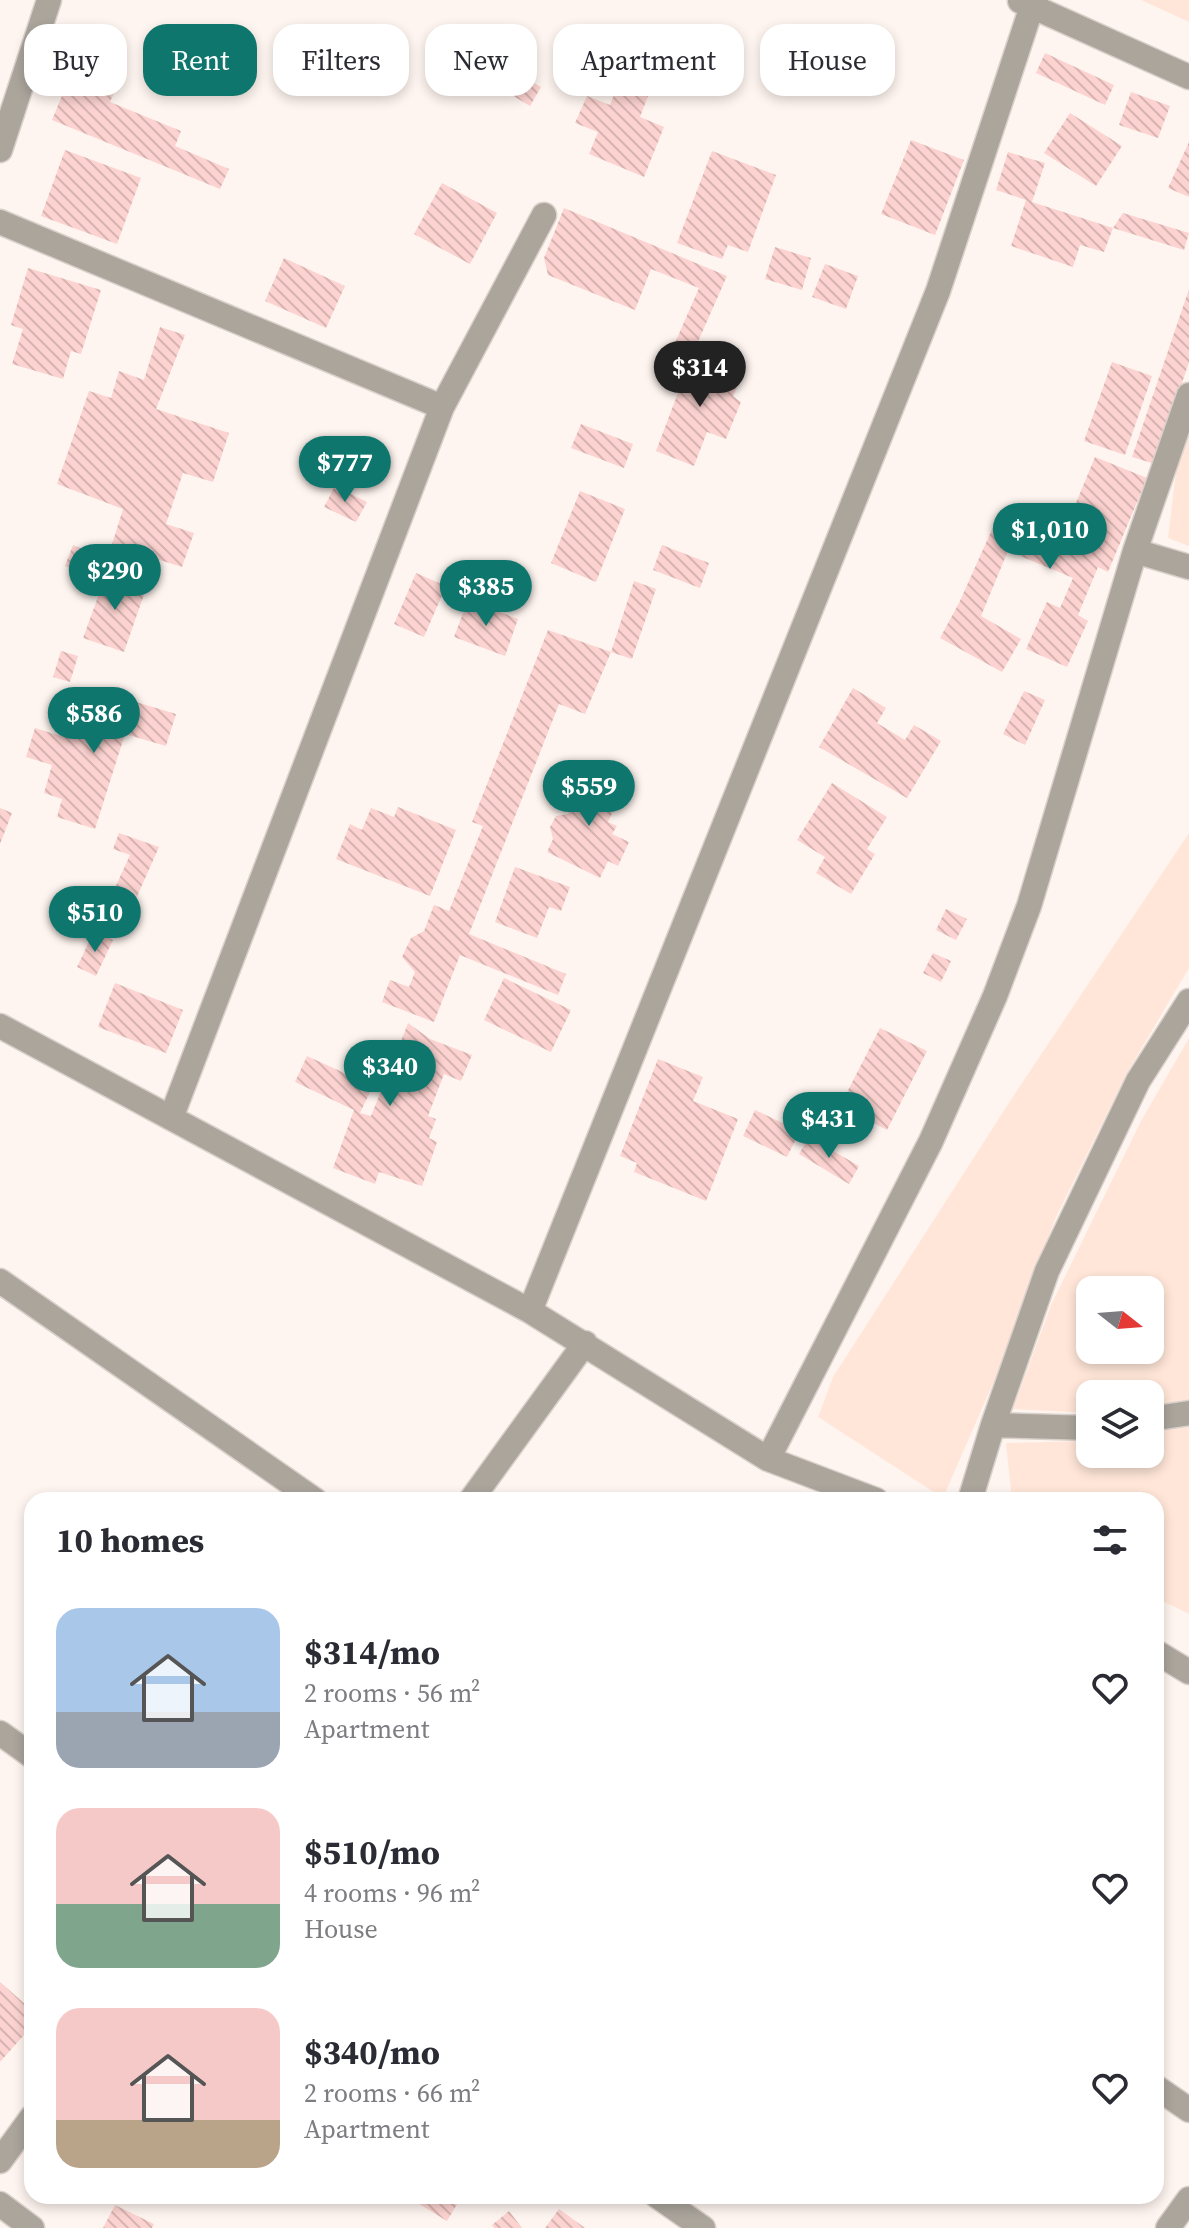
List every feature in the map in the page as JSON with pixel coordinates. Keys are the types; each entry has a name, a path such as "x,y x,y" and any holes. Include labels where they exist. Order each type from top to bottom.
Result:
{"street":[{"path":"0,150 49,0"},
{"path":"530,1311 938,291 1025,3 1189,77"},
{"path":"171,1118 442,407 544,215"},
{"path":"0,222 442,407"},
{"path":"768,1459 931,1141 995,996 1029,906 1135,551 1189,395"},
{"path":"1135,551 1189,567"},
{"path":"972,1492 1047,1271 1138,1081 1189,1001"},
{"path":"0,1026 530,1311 768,1459 855,1492"},
{"path":"0,1281 303,1492"},
{"path":"477,1492 585,1343"},
{"path":"1164,1417 1189,1413"},
{"path":"993,1425 1076,1428"},
{"path":"1164,1657 1189,1672"},
{"path":"0,1733 24,1750"},
{"path":"1164,2093 1189,2110"},
{"path":"0,2161 24,2128"},
{"path":"1168,2228 1189,2199"},
{"path":"0,2204 32,2228"},
{"path":"668,2204 703,2228"}],"shaded area":[{"path":"1141,0 1189,0 1189,22"},
{"path":"1189,420 1189,546 1168,538 1178,455"},
{"path":"1189,833 1189,968 1128,1071 1056,1217 997,1374 946,1492 934,1492 818,1417 833,1377 1014,1095"},
{"path":"1189,1038 1189,1400 1164,1404 1164,1380 1076,1380 1076,1412 1013,1409 1051,1305 1141,1121"},
{"path":"1189,1425 1189,1614 1164,1602 1164,1492 1011,1492 1006,1443 1076,1441 1076,1468 1164,1468 1164,1429"}],"building":[{"path":"1045,53 1114,85 1105,105 1036,73"},
{"path":"1131,92 1170,106 1158,138 1119,125"},
{"path":"62,96 113,96 110,102 181,131 175,146 229,169 220,189 52,120"},
{"path":"513,96 536,96 530,106"},
{"path":"587,96 610,105 613,96 648,96 640,117 664,127 644,177 589,154 598,132 575,123"},
{"path":"1070,113 1122,146 1096,186 1044,153"},
{"path":"911,140 964,160 935,235 881,214"},
{"path":"1189,142 1189,197 1168,188"},
{"path":"65,150 141,178 117,244 41,216"},
{"path":"712,151 776,175 748,252 728,245 722,259 677,243"},
{"path":"1008,152 1045,163 1032,202 1113,228 1104,252 1080,245 1073,267 1011,246 1026,200 996,190"},
{"path":"442,183 497,213 470,264 414,234"},
{"path":"564,208 727,276 693,353 674,345 699,288 651,269 635,310 548,275 544,258"},
{"path":"1123,213 1189,233 1184,250 1113,228"},
{"path":"775,247 811,258 802,290 765,279"},
{"path":"284,258 345,286 326,328 265,301"},
{"path":"825,264 858,276 846,309 812,297"},
{"path":"28,268 101,290 81,354 71,351 63,379 12,364 23,329 11,325"},
{"path":"1189,289 1189,362 1155,464 1132,457"},
{"path":"160,327 185,335 156,409 229,433 213,482 183,473 166,524 194,533 182,567 147,556 141,572 107,560 123,509 57,484 89,391 111,398 119,371 144,380"},
{"path":"693,353 742,375 733,396 741,402 726,439 707,432 694,466 656,451"},
{"path":"1112,362 1152,376 1125,455 1084,441"},
{"path":"581,424 633,444 624,468 571,448"},
{"path":"1095,457 1147,478 1108,572 1098,567 1078,615 1088,621 1067,667 1026,649 1047,602 1060,608 1073,578 1008,551 981,616 1021,639 1002,672 940,638 994,525 1056,551"},
{"path":"335,486 367,502 356,522 324,507"},
{"path":"580,491 625,509 596,582 551,563"},
{"path":"73,545 98,556 89,577 65,566"},
{"path":"662,545 709,563 700,588 653,570"},
{"path":"107,572 147,586 124,652 83,638"},
{"path":"416,573 446,586 424,637 394,624"},
{"path":"634,581 656,589 632,659 611,652"},
{"path":"468,600 518,619 505,656 454,637"},
{"path":"548,630 611,652 585,714 559,704 469,934 566,974 558,995 460,955 434,1022 382,1002 390,980 409,987 415,972 402,957 411,938 424,931 434,905 449,911 483,826 472,822"},
{"path":"61,651 78,656 70,682 53,677"},
{"path":"853,688 886,708 877,723 905,740 914,725 941,741 907,798 819,747"},
{"path":"1024,691 1045,700 1025,745 1003,734"},
{"path":"113,695 176,714 166,746 125,734 95,829 57,817 62,799 44,793 52,765 26,757 35,728 61,736 68,716 103,727"},
{"path":"588,771 623,789 608,822 617,826 612,834 629,842 618,866 608,861 600,878 547,852 553,839 550,827 556,816 568,814"},
{"path":"832,783 887,817 867,849 875,854 851,894 816,873 825,857 797,840"},
{"path":"398,807 456,830 430,896 336,859 350,824 362,830 371,808 394,817"},
{"path":"0,808 12,813 0,844"},
{"path":"119,833 159,847 124,926 102,916 130,855 113,849"},
{"path":"515,867 570,887 561,911 549,907 537,938 495,922"},
{"path":"946,909 967,919 956,940 936,930"},
{"path":"94,931 113,940 96,976 77,967"},
{"path":"933,953 951,961 941,982 923,973"},
{"path":"504,978 571,1010 551,1052 484,1020"},
{"path":"115,983 183,1010 166,1053 98,1027"},
{"path":"408,1023 430,1039 472,1055 461,1081 444,1074 428,1116 436,1119 429,1138 437,1142 422,1186 379,1172 375,1184 333,1168 354,1110 295,1082 307,1056 373,1086 360,1113 371,1116 388,1074 377,1069 382,1054 394,1059"},
{"path":"880,1028 927,1051 887,1130 840,1106"},
{"path":"658,1059 703,1077 693,1101 738,1119 706,1201 634,1172 637,1163 620,1156"},
{"path":"755,1110 800,1131 787,1157 743,1136"},
{"path":"809,1137 859,1166 849,1184 799,1154"},
{"path":"0,1982 24,2003 24,2035 0,2062"},
{"path":"419,2204 457,2204 447,2221"},
{"path":"115,2205 154,2224 152,2228 103,2228"},
{"path":"559,2209 585,2228 545,2228"},
{"path":"509,2211 522,2228 494,2228 492,2225"}]}
